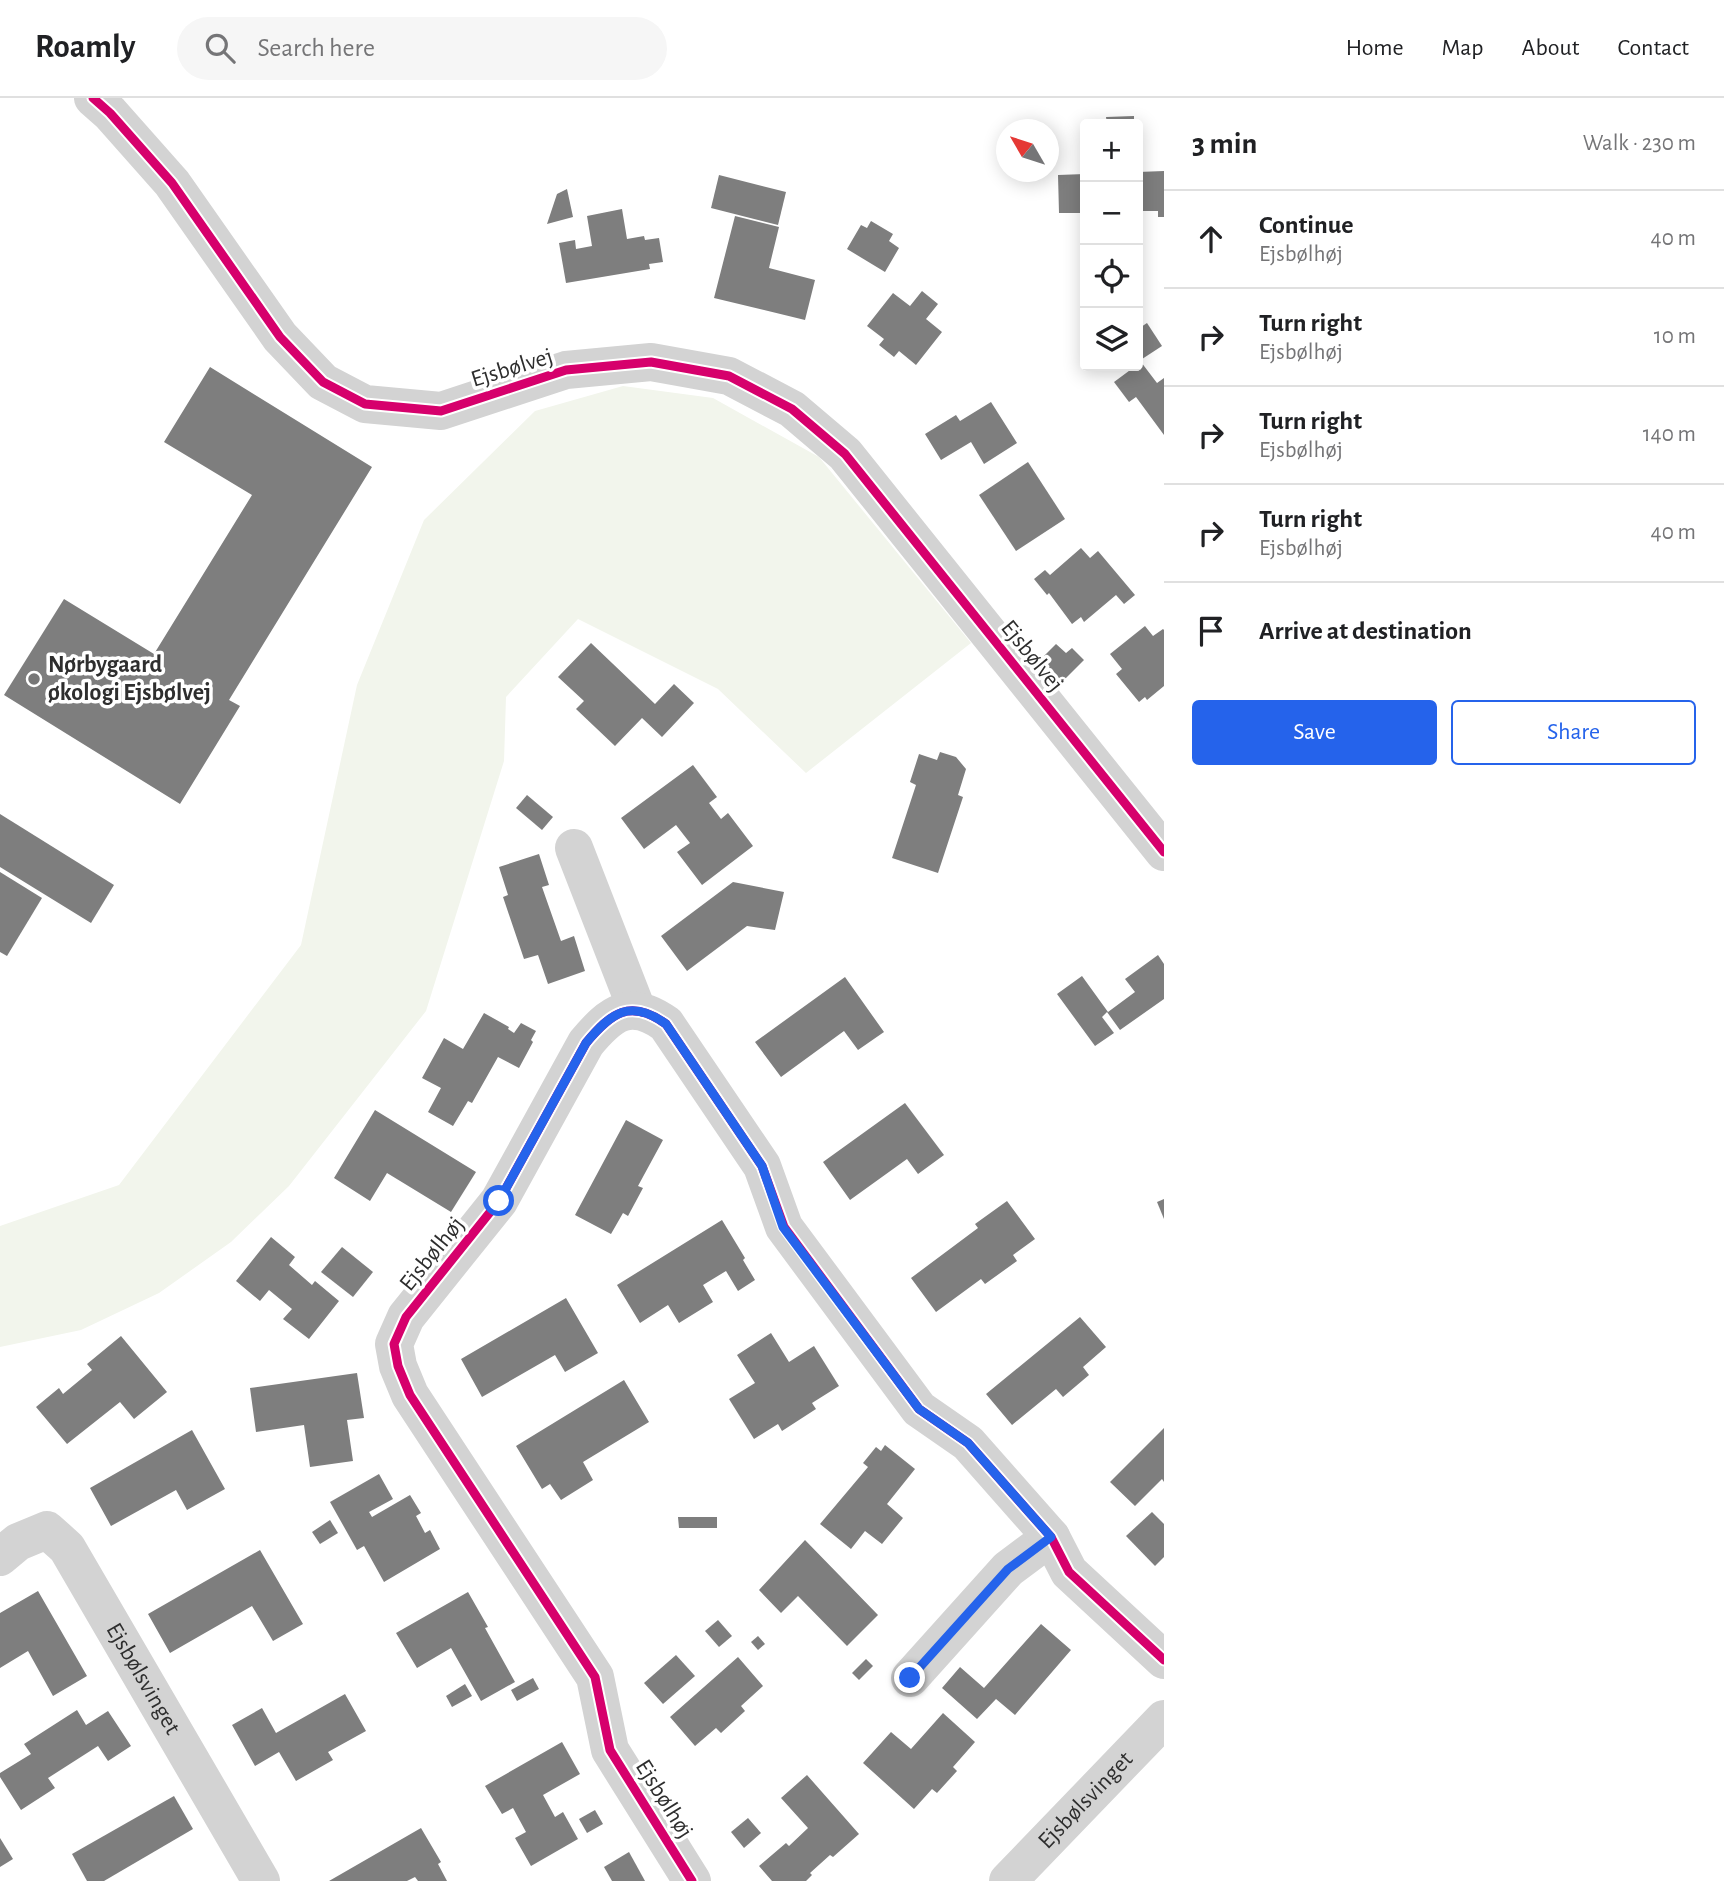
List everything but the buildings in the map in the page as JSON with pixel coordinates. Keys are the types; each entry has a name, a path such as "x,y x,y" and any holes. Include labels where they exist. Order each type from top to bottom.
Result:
{"street":[{"name":"Ejsbølvej","path":"93,98 110,113 172,183 280,337 323,382 365,404 441,411 566,370 651,362 729,376 792,409 845,454 1164,852"},
{"path":"574,848 637,1010 654,1015 666,1024 762,1166 783,1227 919,1409 968,1443 1051,1537 1069,1572 1164,1660"},
{"name":"Ejsbølhøj","path":"637,1010 621,1012 603,1023 586,1043 499,1201 406,1317 394,1344 398,1366 410,1395 595,1676 610,1750 692,1881"},
{"name":"Ejsbølsvinget","path":"0,1557 18,1542 47,1530 67,1548 261,1881"},
{"path":"910,1678 1008,1569 1051,1537"},
{"name":"Ejsbølsvinget","path":"1008,1881 1164,1719"}],"shaded area":[{"path":"623,386 713,398 819,457 971,643 806,773 718,689 578,619 506,697 504,761 426,1011 289,1186 231,1242 159,1293 81,1330 0,1347 0,1226 119,1185 301,945 357,685 424,520 535,411"}],"cycle path":[{"path":"93,98 110,113 172,183 280,337 323,382 365,404 441,411 566,370 651,362 729,376 792,409 845,454 1164,852"},
{"path":"692,1881 610,1750 595,1677 410,1395 398,1366 394,1344 406,1317 499,1201 586,1043 604,1024 622,1012 642,1012 666,1024 762,1166 784,1227 919,1409 968,1443 1051,1537 1069,1572 1164,1660"}],"place":[{"name":"Nørbygaard økologi Ejsbølvej","path":"34,679"}],"route":[{"path":"499,1201 586,1043 603,1023 621,1012 637,1010 654,1015 666,1024 762,1166 783,1227 919,1409 968,1443 1051,1537 1008,1569 910,1678"}]}
